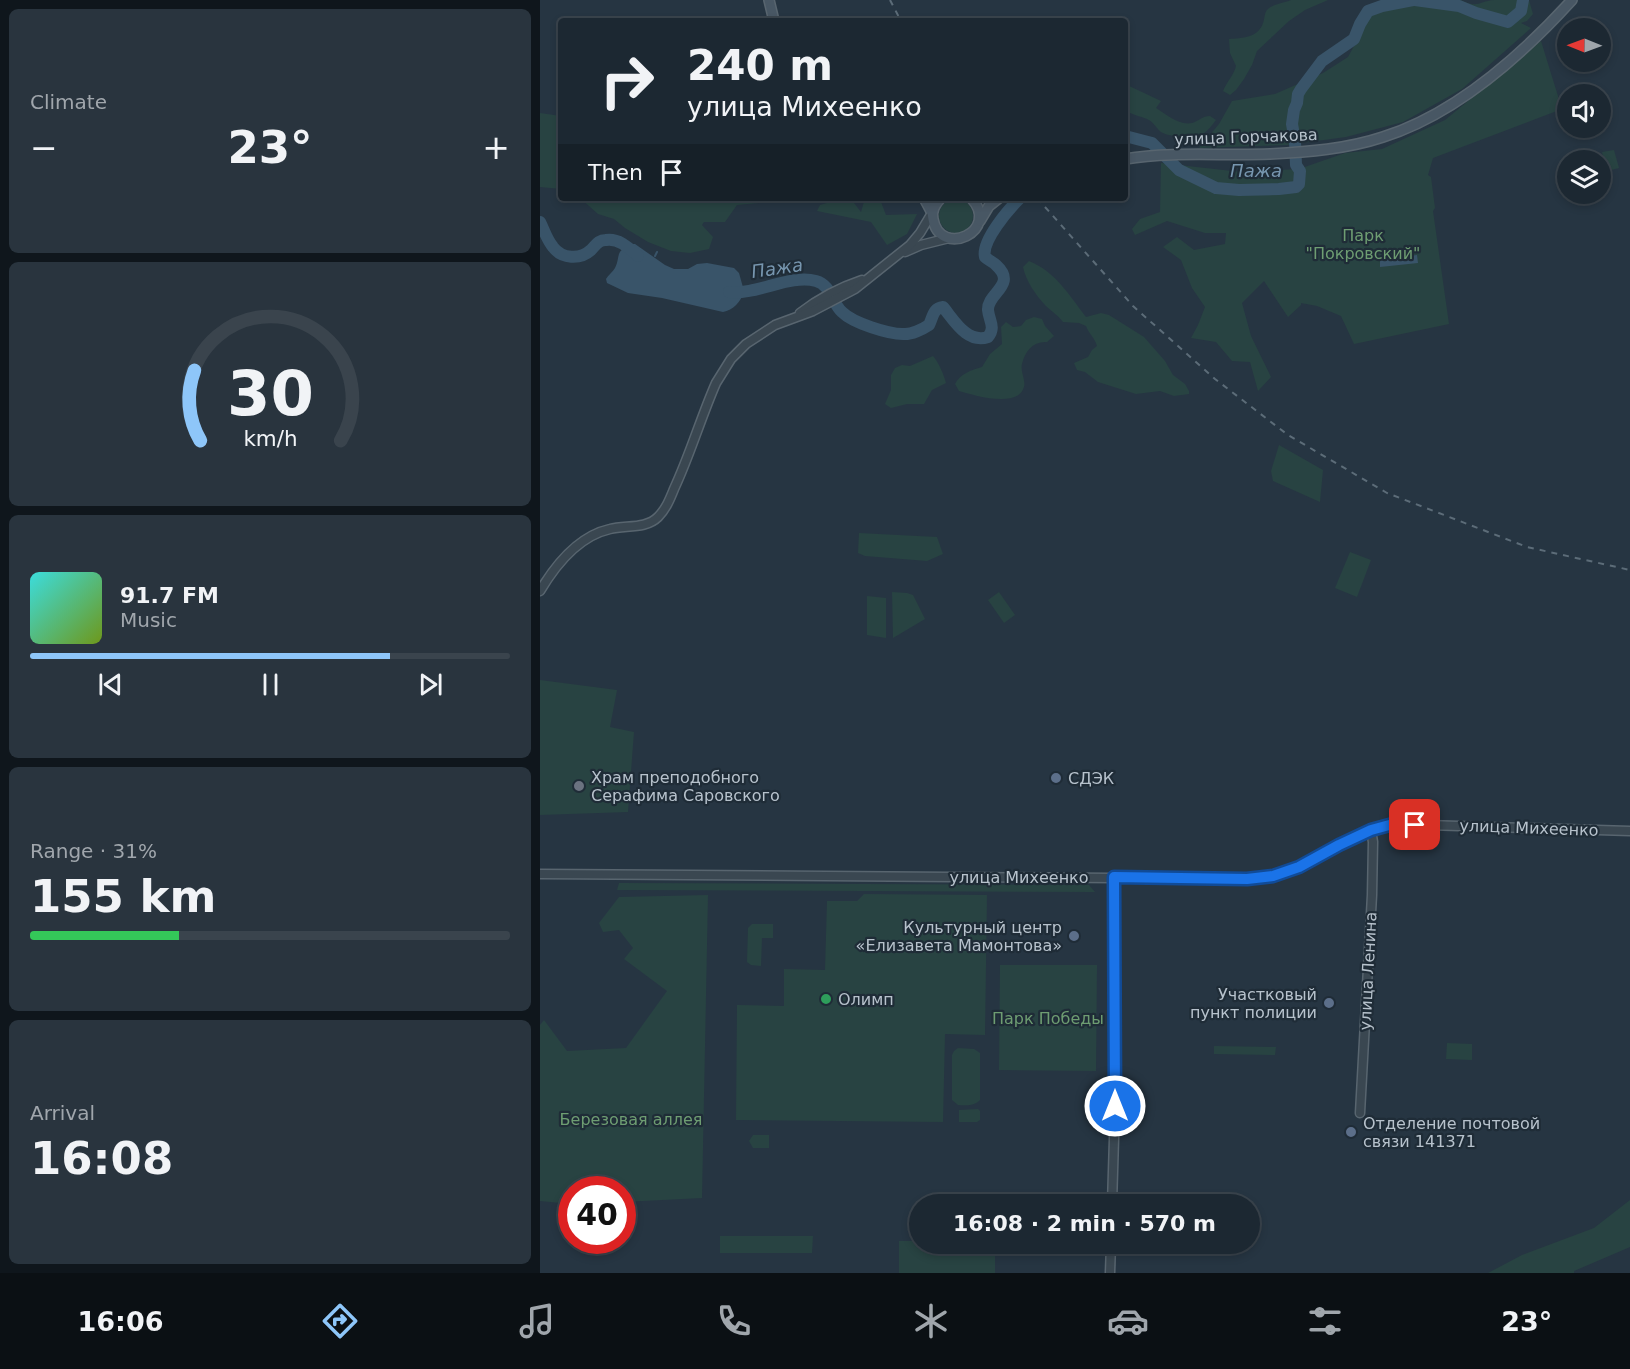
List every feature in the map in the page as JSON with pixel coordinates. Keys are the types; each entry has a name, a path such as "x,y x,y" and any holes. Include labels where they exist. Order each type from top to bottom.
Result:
{"main road":[{"path":"769,0 773,18"},
{"name":"улица Горчакова","path":"1128,159 1307,152 1358,144 1402,130 1461,99 1502,67 1549,25 1572,0"},
{"path":"926,201 933,213"},
{"path":"939,201 934,207 933,221 936,229 949,238 963,238 975,230 989,206 995,201"},
{"path":"974,201 980,215 979,223"}],"street":[{"path":"540,591 571,551 591,536 612,528 648,524 665,509 680,477 711,396 724,369 737,352 775,325 795,317 868,278 897,256 920,233 933,213"},
{"path":"897,256 921,245 949,238"},
{"name":"улица Михеенко","path":"540,874 1247,879 1273,876 1299,867 1371,830 1393,824 1630,831"},
{"name":"улица Ленина","path":"1360,1113 1372,895 1373,842 1371,830"},
{"path":"1112,1194 1115,1106 1114,877"},
{"path":"1110,1273 1111,1254"}],"green space":[{"path":"1291,0 1328,0 1305,10 1289,21 1257,51 1252,65 1236,90 1230,95 1223,91 1236,66 1230,53 1229,39 1257,32 1261,28 1268,9"},
{"path":"1385,0 1461,0 1475,4 1494,0 1529,0 1533,14 1527,21 1521,23 1531,28 1462,89 1403,122 1346,137 1287,145 1199,148 1219,124 1232,101 1275,94 1323,73 1348,57 1372,13 1384,11 1382,4"},
{"name":"Парк \"Покровский\"","path":"1541,41 1557,93 1557,111 1433,158 1428,175 1431,177 1435,208 1433,211 1449,324 1354,344 1341,316 1317,306 1301,303 1288,317 1264,281 1242,303 1251,336 1271,377 1258,391 1250,362 1232,361 1216,342 1191,338 1205,307 1192,288 1181,260 1163,247 1177,237 1194,250 1225,244 1226,233 1205,233 1167,221 1135,235 1132,229 1140,219 1160,212 1161,163 1241,172 1299,169 1345,153 1382,149 1445,120"},
{"path":"1128,85 1161,101 1156,108 1182,123 1192,123 1210,116 1216,120 1205,133 1186,138 1163,133 1149,120 1128,112"},
{"path":"540,113 558,116 558,189 540,187"},
{"path":"1611,150 1614,150 1619,168 1611,170"},
{"path":"583,201 768,201 737,205 725,222 704,222 702,225 713,237 709,249 690,253 671,251 648,242 614,219 598,214"},
{"path":"834,201 854,201 861,212 864,201 882,201 886,215 917,214 907,234 887,245 871,222 817,211 820,205"},
{"path":"948,201 964,201 972,209 972,223 963,232 949,232 940,223 940,209"},
{"path":"1029,261 1047,271 1086,317 1101,313 1109,315 1144,337 1165,361 1173,375 1185,384 1189,394 1174,396 1160,391 1136,394 1098,382 1085,372 1077,370 1074,363 1088,357 1097,346 1096,343 1086,326 1063,322 1041,301 1024,272 1023,267"},
{"path":"1034,317 1042,319 1054,336 1047,342 1034,345 1025,355 1022,367 1024,387 1020,394 995,399 959,391 955,384 960,378 982,367 990,354 1002,344 1001,327 1006,322 1013,327 1021,326 1026,320"},
{"path":"933,356 946,383 932,390 924,404 907,404 891,408 885,404 891,390 891,375 895,368 902,365 910,366"},
{"path":"1279,445 1323,470 1320,502 1273,481 1271,471"},
{"path":"859,533 937,537 943,554 927,561 865,556 858,553"},
{"path":"1350,552 1371,560 1357,597 1335,588"},
{"path":"892,592 913,595 925,619 893,638"},
{"path":"999,592 1015,615 1004,623 988,600"},
{"path":"867,596 886,598 886,638 867,635"},
{"path":"540,680 617,690 610,727 634,732 628,812 540,815"},
{"path":"619,883 1089,885 1095,892 617,890"},
{"path":"864,894 987,895 985,1035 945,1034 943,1122 736,1120 737,1005 784,1006 784,969 825,970 827,901 857,901"},
{"name":"Березовая аллея","path":"708,895 702,1198 636,1201 636,1176 558,1176 558,1203 540,1201 540,1025 544,1020 567,1051 626,1048 667,991 624,959 633,948 619,930 603,932 599,923 619,897"},
{"path":"752,924 773,924 773,938 762,938 761,966 747,962 748,928"},
{"name":"Парк Победы","path":"1000,965 1097,965 1096,1071 999,1070"},
{"path":"1447,1043 1472,1044 1472,1060 1446,1059"},
{"path":"1214,1046 1276,1047 1275,1055 1214,1054"},
{"path":"958,1048 974,1049 980,1053 980,1100 972,1105 958,1105 952,1100 952,1055"},
{"path":"978,1109 980,1120 959,1122 959,1110"},
{"path":"753,1135 769,1135 769,1148 753,1148 749,1141"},
{"path":"1630,1200 1630,1247 1574,1271 1574,1273 1488,1273 1522,1255 1594,1228"},
{"path":"720,1236 813,1236 812,1253 720,1253"},
{"path":"899,1241 909,1241 909,1254 995,1254 995,1273 899,1273"}],"water":[{"path":"631,244 635,244 674,269 688,269 697,264 707,263 734,268 739,273 743,295 739,302 723,312 628,293 607,283 606,279 615,268 620,252"},
{"path":"1417,255 1418,263 1380,267 1380,260"}],"waterway":[{"name":"Пажа","path":"1128,137 1152,143 1179,170 1216,188 1239,190 1296,187 1299,184 1300,171 1296,165 1292,124 1301,89 1322,61 1354,39 1368,11 1413,0"},
{"name":"Пажа","path":"1415,0 1459,6 1508,22 1521,11 1523,0"},
{"name":"Пажа","path":"729,292 751,291 795,280 816,281 825,286 842,312 871,327 897,334 913,333 929,325 935,311 943,307 967,334 980,338 988,337 992,327 989,304 1003,284 1004,278 996,265 985,257 985,250 991,234 1017,201"},
{"name":"Пажа","path":"540,222 553,247 566,256 577,257 587,253 603,240 624,244 638,256"},
{"path":"655,256 657,252"}],"railway":[{"path":"890,0 899,18"},
{"path":"1040,201 1133,306 1215,379 1288,435 1387,493 1527,547 1630,570"}],"place":[{"name":"СДЭК","path":"1056,778"},
{"name":"Храм преподобного Серафима Саровского","path":"579,786"},
{"name":"Культурный центр «Елизавета Мамонтова»","path":"1074,936"},
{"name":"Олимп","path":"826,999"},
{"name":"Участковый пункт полиции","path":"1329,1003"},
{"name":"Отделение почтовой связи 141371","path":"1351,1132"}],"route":[{"path":"1115,1106 1114,877 1247,879 1273,876 1299,867 1364,832 1393,824 1415,825"}]}
